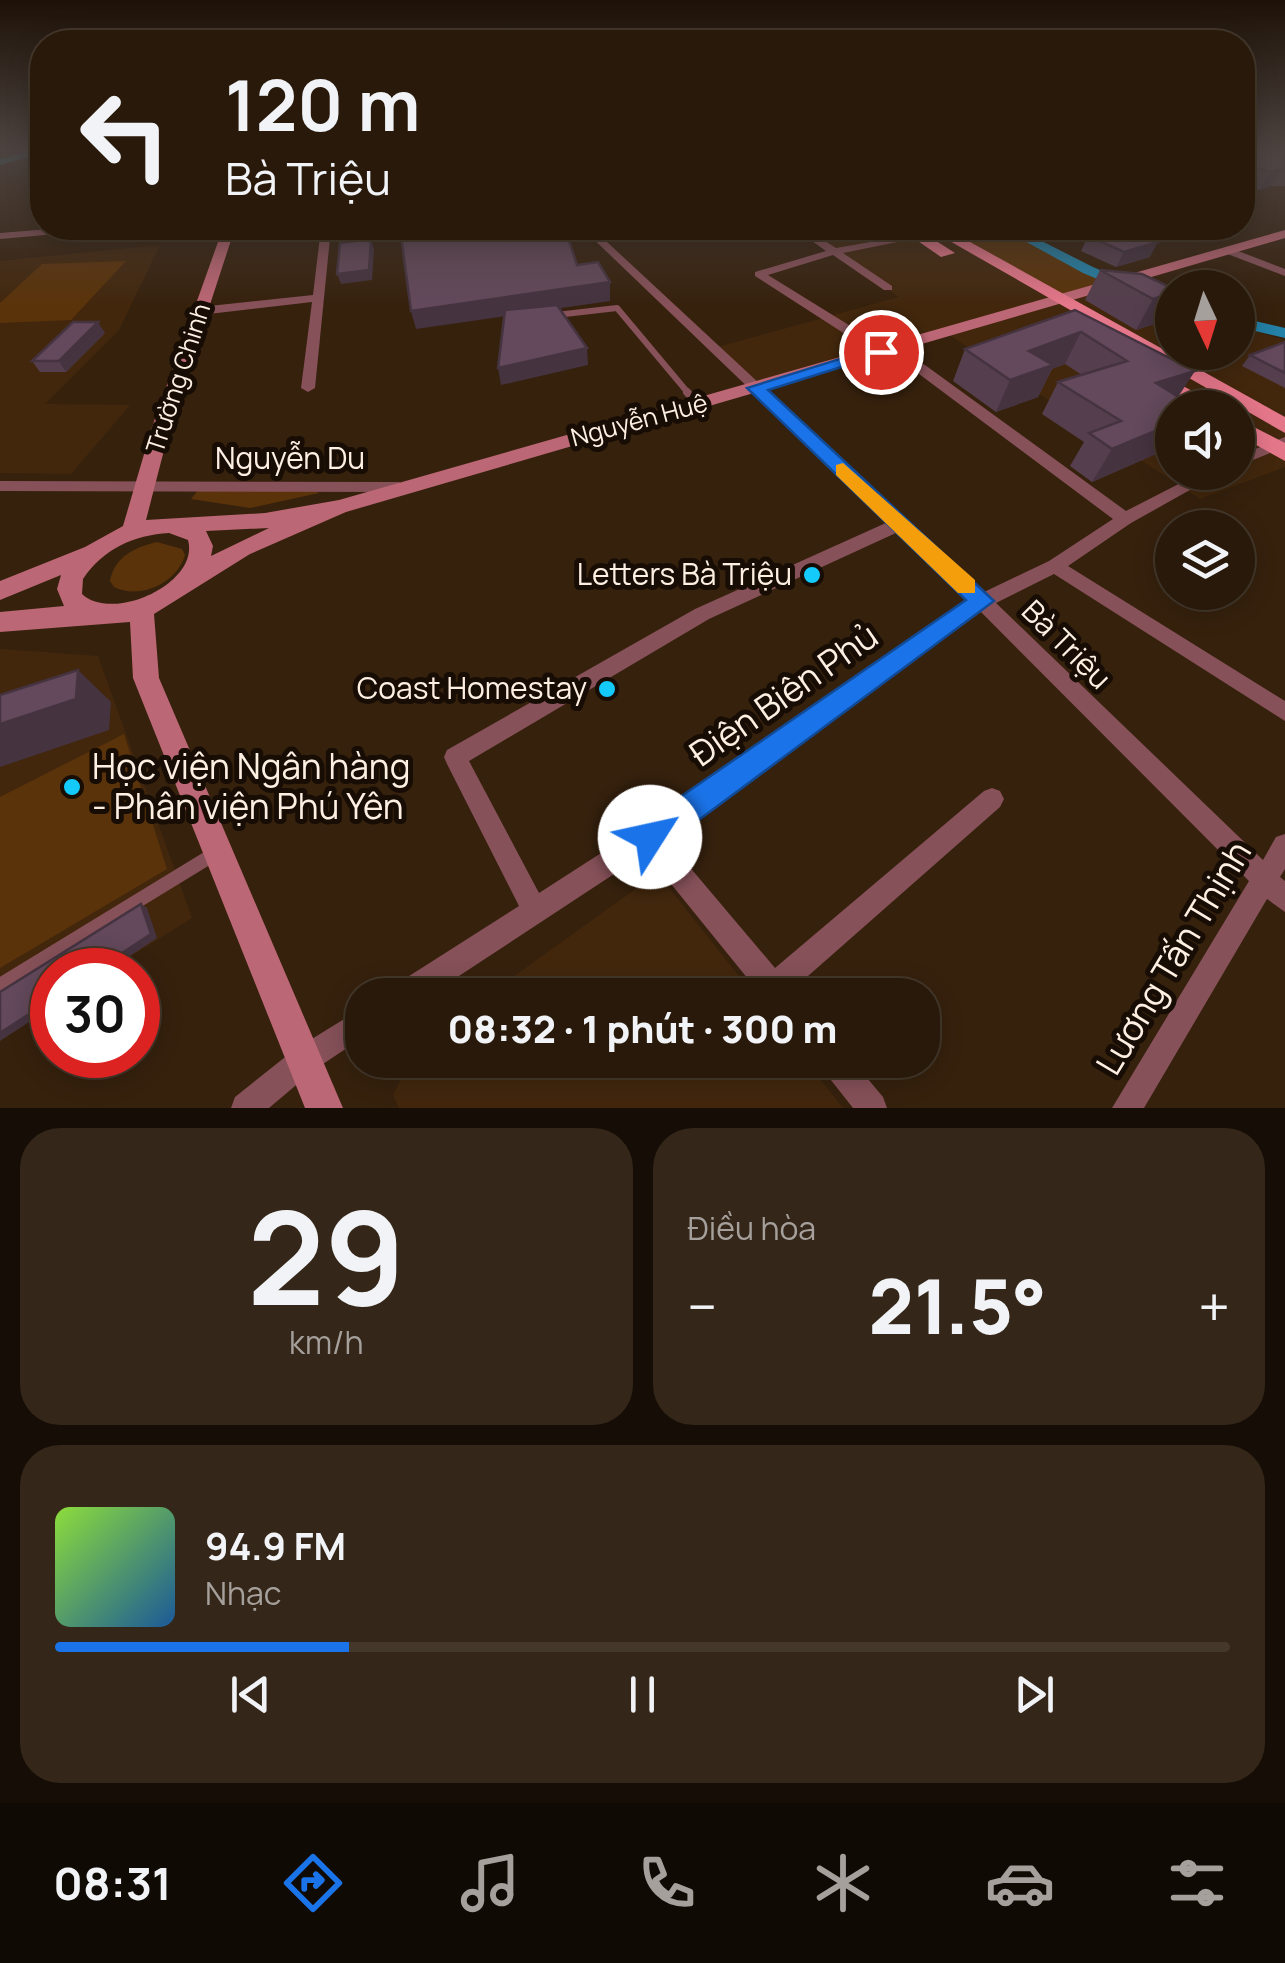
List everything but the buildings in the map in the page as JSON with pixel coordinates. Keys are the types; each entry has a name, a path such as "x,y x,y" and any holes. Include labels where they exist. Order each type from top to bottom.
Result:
{"main road":[{"name":"Nguyễn Huệ","path":"339,507 1285,234"},
{"name":"Trường Chinh","path":"133,530 224,240"},
{"path":"934,240 1035,306 1177,390"},
{"path":"939,240 1059,299 1282,442"},
{"path":"1255,432 1282,442"},
{"path":"0,591 89,554 133,530 249,522 339,507"},
{"path":"0,622 141,608 242,548 339,507"},
{"path":"171,525 197,536 202,546 194,572 180,586"},
{"path":"89,554 69,583 70,597 79,607 95,613"},
{"path":"141,608 146,678 324,1108"}],"street":[{"path":"0,236 30,233"},
{"path":"308,388 325,240"},
{"name":"Bà Triệu","path":"601,240 982,601 1276,891"},
{"path":"816,240 888,288"},
{"path":"880,240 759,274 881,352 920,368 1125,519"},
{"path":"1229,250 1285,273"},
{"path":"200,311 318,298"},
{"path":"1255,454 1282,442"},
{"name":"Nguyễn Du","path":"0,486 399,487"},
{"name":"Điện Biên Phủ","path":"431,978 650,837 982,601 1055,566 1125,519 1181,490"},
{"path":"535,911 455,756 702,614 900,524"},
{"path":"1055,566 1285,712"},
{"path":"791,978 992,799"},
{"path":"650,837 765,978"},
{"name":"Lương Tấn Thịnh","path":"1126,1108 1276,891 1285,846"},
{"path":"246,1108 304,1060 345,1033"},
{"path":"848,1078 872,1108"}],"lane":[{"path":"545,316 617,308 698,404"},
{"path":"0,985 218,852"}],"shaded area":[{"path":"814,240 955,240 1027,282 1118,282 1155,298 1155,370 1255,370 1255,331 1285,340 1285,467 1255,478 1255,390 1155,390 1155,470 946,333 756,388 714,348 899,297"},
{"path":"955,240 1032,240 1118,282 1059,299"},
{"path":"160,245 119,330 45,404 130,405 71,474 0,473 0,261"},
{"path":"126,261 71,320 0,323 0,303 42,264"},
{"path":"199,489 319,493 250,508 191,499"},
{"path":"1186,490 1224,490 1200,499"},
{"path":"157,542 182,549 185,555 174,574 146,590 124,591 114,587 110,581 112,573 121,559"},
{"name":"Học viện Ngân hàng - Phân viện Phú Yên","path":"0,649 98,656 192,918 144,948 30,948 30,1021 0,1041"},
{"path":"124,734 167,869 0,968 0,797"},
{"path":"665,883 740,978 512,978 641,885"},
{"path":"401,1078 819,1078 843,1108 399,1108 393,1095"}],"waterway":[{"path":"1030,240 1155,299"},
{"path":"1255,326 1285,333"}],"slow traffic":[{"path":"843,470 967,587"}],"place":[{"name":"Letters Bà Triệu","path":"812,575"},
{"name":"Coast Homestay","path":"607,689"},
{"name":"Học viện Ngân hàng - Phân viện Phú Yên","path":"72,787"}],"route":[{"path":"650,837 982,601 756,388 881,352"}]}
